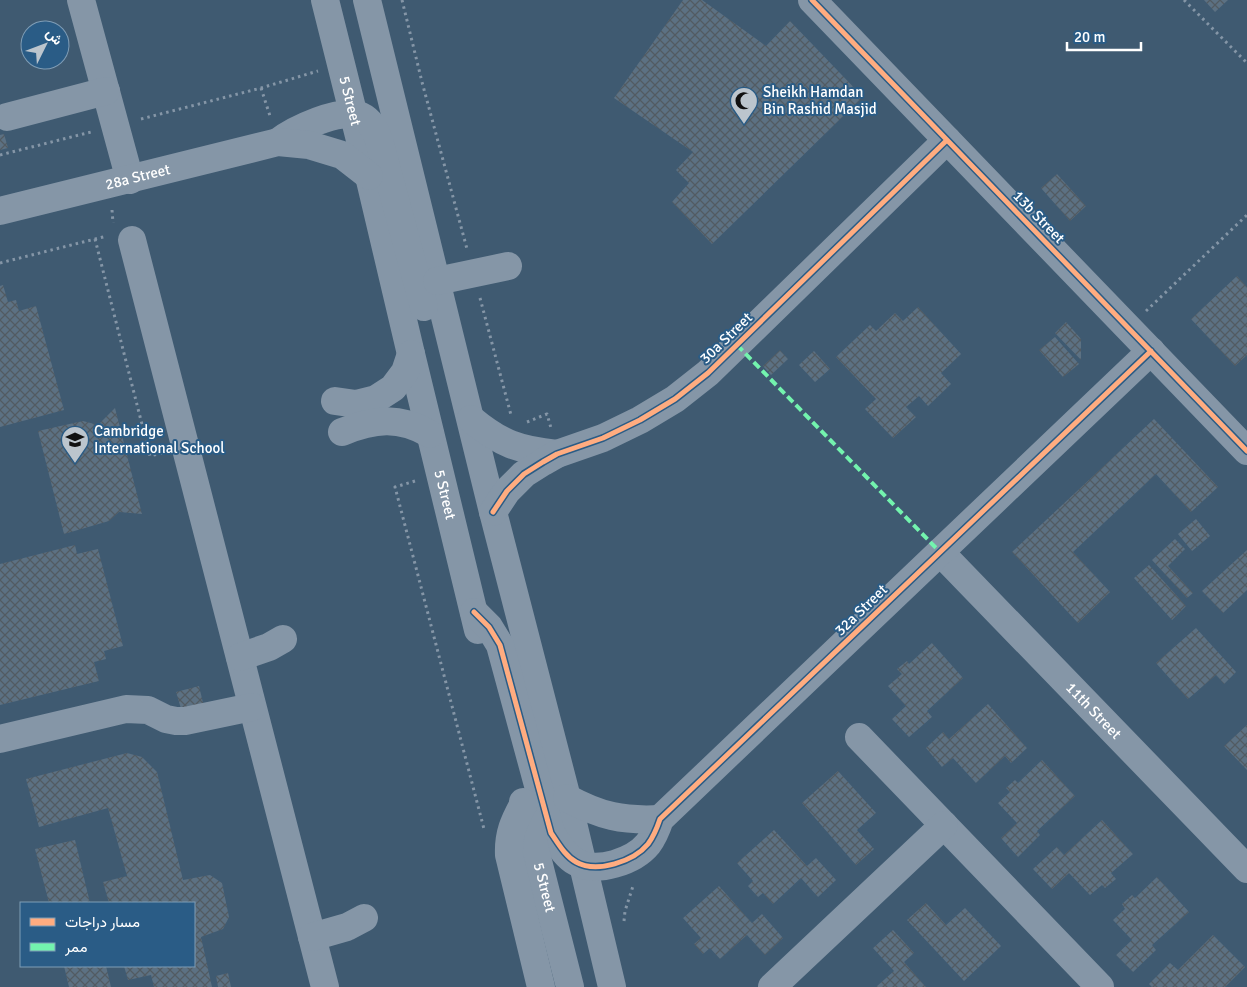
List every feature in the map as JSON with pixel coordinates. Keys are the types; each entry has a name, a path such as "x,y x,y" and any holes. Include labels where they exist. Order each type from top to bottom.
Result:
{"street":[{"path":"81,0 130,180"},
{"name":"5 Street","path":"324,0 354,114 474,612 570,987"},
{"path":"367,0 612,987"},
{"name":"13b Street","path":"812,0 1247,451"},
{"path":"7,117 106,91"},
{"path":"354,114 371,124 377,133 434,343 441,353 458,367"},
{"name":"28a Street","path":"278,142 289,133 309,124 331,117 354,114"},
{"name":"30a Street","path":"493,512 507,491 524,474 557,454 603,438 640,420 675,399 708,374 947,140"},
{"name":"28a Street","path":"0,211 278,142 309,145 342,155 369,176"},
{"path":"132,240 325,987"},
{"path":"437,281 508,266"},
{"name":"32a Street","path":"583,865 602,866 621,862 648,844 656,832 660,819 1151,351"},
{"path":"335,401 356,404 376,399 393,388 405,372 411,354"},
{"name":"30a Street","path":"471,419 490,435 513,447 557,454"},
{"path":"342,432 378,421 416,426 430,434"},
{"name":"11th Street","path":"940,552 1247,869"},
{"path":"474,612 489,627 500,645 551,833 561,848 574,861 583,865"},
{"path":"240,657 283,640"},
{"path":"0,739 126,709 148,710 176,721 185,721 252,707"},
{"path":"859,737 1100,987"},
{"path":"566,798 588,810 611,818 660,819"},
{"path":"524,803 511,827 508,840 509,854 541,987"},
{"path":"772,987 944,826"},
{"path":"312,937 347,926 364,918"}],"path":[{"path":"1184,0 1247,63"},
{"path":"0,155 261,88 341,65"},
{"path":"390,90 422,82"},
{"path":"1128,328 1247,215"},
{"path":"95,239 150,456 185,446"},
{"path":"624,925 625,911 633,885"}],"building":[{"name":"Sheikh Hamdan Bin Rashid Masjid","path":"683,0 702,0 766,46 790,21 863,97 712,244 672,202 689,183 676,170 693,152 614,98"},
{"path":"1204,0 1228,0 1215,12"},
{"path":"4,134 8,148 0,150 0,135"},
{"path":"1057,174 1086,206 1070,221 1041,188"},
{"path":"1237,276 1247,287 1247,355 1235,366 1191,319"},
{"path":"3,285 8,302 16,300 19,311 36,306 64,410 0,427 0,286"},
{"path":"918,307 961,354 941,373 951,384 928,406 919,396 906,407 916,417 893,438 865,409 876,399 836,357 870,325 876,331 895,313 903,321"},
{"path":"1066,322 1081,339 1081,360 1055,333"},
{"path":"1055,337 1079,364 1063,377 1039,350"},
{"path":"780,350 788,359 771,375 763,366"},
{"path":"814,351 830,369 815,382 799,365"},
{"path":"115,408 142,514 119,512 109,521 64,534 38,431 83,421 98,425"},
{"path":"1154,419 1218,487 1191,512 1156,474 1073,552 1110,592 1078,623 1012,552"},
{"path":"1196,519 1210,536 1192,551 1178,534"},
{"path":"1175,539 1185,549 1168,566 1193,593 1187,598 1152,560"},
{"path":"75,545 77,554 98,549 123,646 104,651 106,659 94,662 99,681 0,705 0,564"},
{"path":"1247,550 1247,590 1223,613 1202,591"},
{"path":"1149,565 1186,606 1172,620 1134,578"},
{"path":"1196,628 1236,672 1224,684 1216,675 1188,699 1156,663"},
{"path":"932,643 963,678 927,711 932,717 909,737 892,719 906,706 888,686 902,674 897,669 907,661 909,664"},
{"path":"199,686 204,707 182,712 176,692"},
{"path":"988,704 1027,748 1011,763 1005,756 976,783 953,758 942,767 926,748 943,732 949,739"},
{"path":"1247,725 1247,770 1224,746"},
{"path":"127,753 142,757 157,772 183,880 210,875 222,883 229,917 223,929 201,937 212,987 154,987 151,975 128,980 124,967 195,967 195,902 109,902 103,882 127,876 108,808 39,827 26,779"},
{"path":"1042,760 1075,796 1037,831 1040,835 1018,857 1001,838 1017,823 998,803 1010,792 1006,788 1015,780 1018,783"},
{"path":"838,771 876,813 857,830 874,849 856,865 802,803"},
{"path":"1102,820 1133,854 1111,873 1116,879 1105,888 1102,885 1090,895 1069,873 1052,889 1033,869 1057,847 1064,855"},
{"path":"774,830 807,866 816,858 836,880 818,897 801,878 773,904 763,893 758,897 748,886 753,881 737,863"},
{"path":"75,840 90,902 49,902 35,849"},
{"path":"1157,877 1189,912 1152,945 1156,950 1133,972 1116,955 1132,940 1113,920 1125,909 1122,904 1132,895 1135,898"},
{"path":"719,886 752,923 762,914 783,938 765,955 747,935 720,959 710,948 703,954 694,944 701,938 683,918"},
{"path":"926,903 946,925 965,908 1001,946 964,981 907,920"},
{"path":"893,930 914,953 904,962 926,987 876,987 894,971 873,948"},
{"path":"1213,935 1245,967 1225,987 1152,987 1149,984 1170,963 1178,970"},
{"path":"64,967 106,967 111,987 69,987"},
{"path":"228,973 231,987 218,987 216,976"}],"marked path":[{"path":"737,345 940,552"}],"cycle path":[{"path":"812,0 1247,451"},
{"path":"493,512 507,491 524,474 557,454 603,438 640,420 675,399 708,373 947,140"},
{"path":"474,612 489,627 500,645 551,833 568,856 576,862 594,867 615,864 634,856 642,850 652,838 660,819 1151,351"}],"place":[{"name":"Sheikh Hamdan Bin Rashid Masjid","path":"744,125"},
{"name":"Cambridge International School","path":"75,464"}]}
